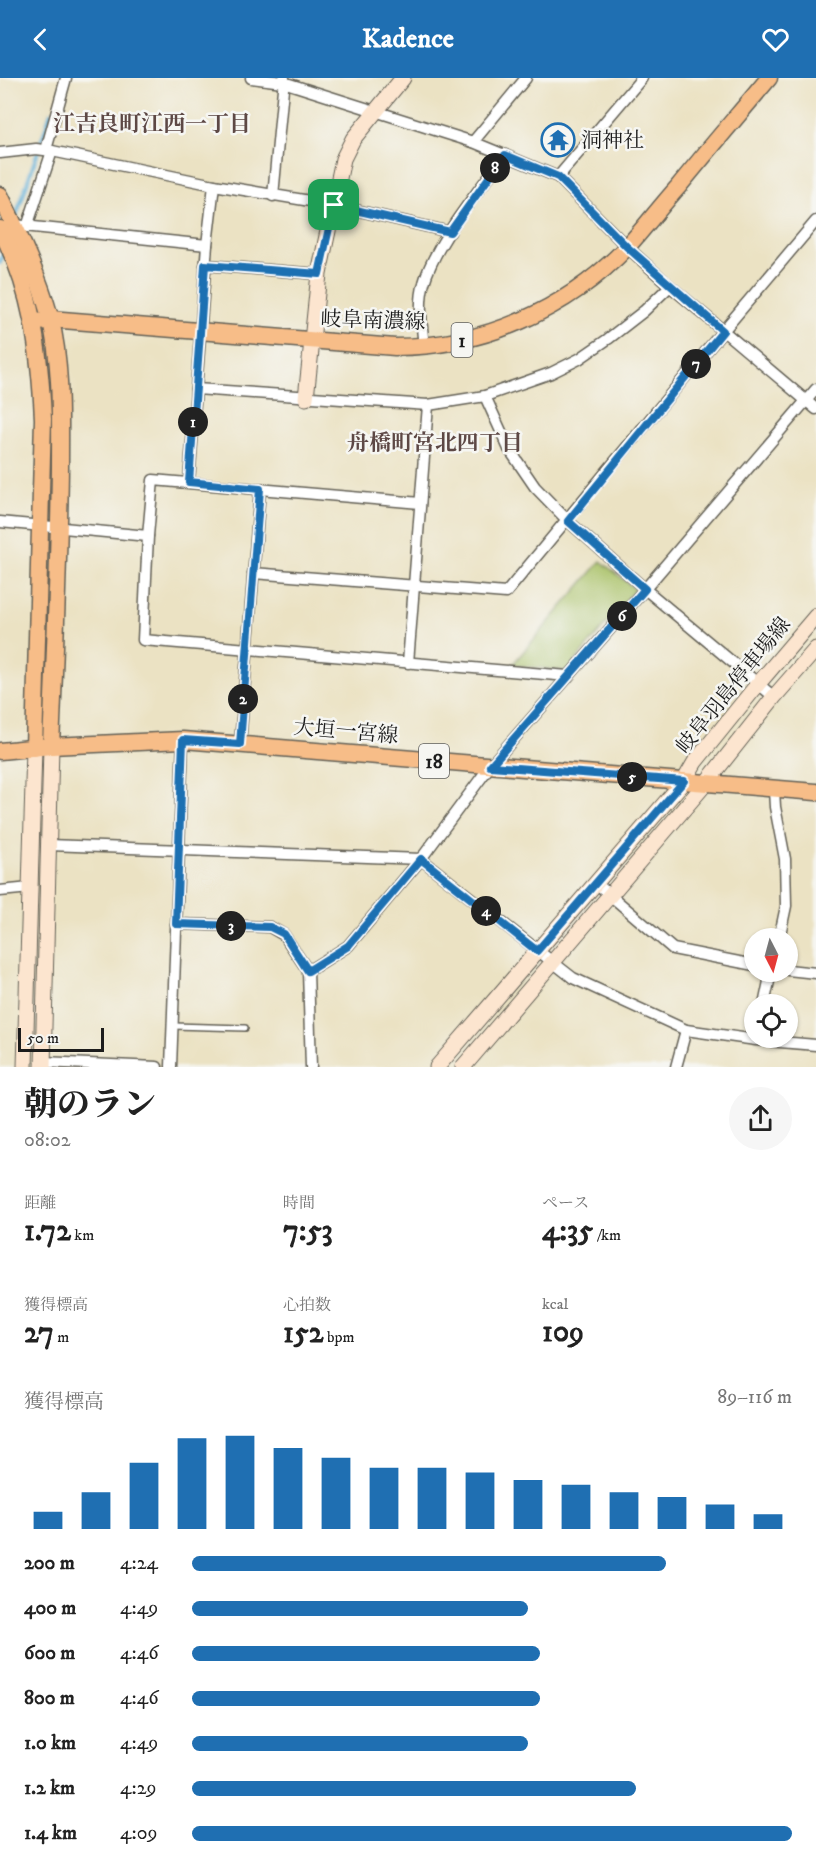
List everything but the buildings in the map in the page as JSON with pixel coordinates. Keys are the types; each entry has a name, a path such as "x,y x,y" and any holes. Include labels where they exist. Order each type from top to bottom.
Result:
{"main road":[{"name":"岐阜南濃線","path":"33,324 50,319 395,347 447,344 493,332 542,312 587,282 627,247 769,78"},
{"path":"0,195 9,231 50,319 58,380 59,528 51,746 0,752"},
{"path":"25,266 41,373 42,418 34,748"},
{"name":"大垣一宮線","path":"51,746 183,740 816,792"}],"street":[{"path":"66,78 44,150 9,231 207,245"},
{"path":"251,78 284,80 473,142 558,177 627,247 670,286 816,409"},
{"path":"306,398 319,274 343,159 353,140 404,78"},
{"path":"473,142 526,78"},
{"path":"558,177 642,78"},
{"path":"273,196 284,80"},
{"path":"0,153 44,150 214,185 334,205 450,232"},
{"path":"424,347 420,303 423,284 430,267 450,232 505,155"},
{"path":"189,482 205,265 214,185"},
{"path":"253,573 507,593 816,221"},
{"path":"205,265 319,274"},
{"path":"196,389 428,405 485,396 550,373 579,359 644,311 670,286"},
{"path":"308,971 348,946 421,859 490,766 816,389"},
{"path":"485,396 508,449 535,487 568,521 645,589 774,697"},
{"path":"408,663 428,405"},
{"path":"420,504 153,480 143,640 568,676"},
{"path":"240,744 260,489"},
{"path":"0,522 148,536"},
{"name":"岐阜羽島停車場線","path":"437,1067 684,781 695,762 816,616"},
{"name":"岐阜羽島停車場線","path":"462,1067 706,783 774,697 816,649"},
{"path":"171,1067 183,740"},
{"path":"51,746 43,1064 157,1067"},
{"path":"26,1067 34,748"},
{"path":"774,790 785,859 786,906 781,928"},
{"path":"49,845 421,859 573,978 686,1030 744,1037"},
{"path":"596,883 673,949 744,963"},
{"path":"0,891 30,888"},
{"path":"176,924 270,927 284,934 308,971 311,1067"},
{"path":"798,971 816,973"},
{"path":"676,1067 686,1030"},
{"path":"798,1043 816,1045"}],"lane":[{"path":"173,1026 245,1028"}],"green space":[{"path":"601,561 635,589 567,671 512,665"}],"waterway":[{"path":"16,216 51,113"},
{"path":"0,263 5,249"}],"place":[{"name":"洞神社","path":"558,140"}],"district":[{"name":"江吉良町江西一丁目","path":"152,123"},
{"name":"舟橋町宮北四丁目","path":"435,442"}],"route":[{"path":"505,155 558,177 627,247 723,331 568,521 645,589 490,766 684,781 537,951 421,859 348,946 308,971 284,934 270,927 176,924 183,740 240,744 260,489 189,482 205,265 319,274 334,205 450,232 505,155"}]}
